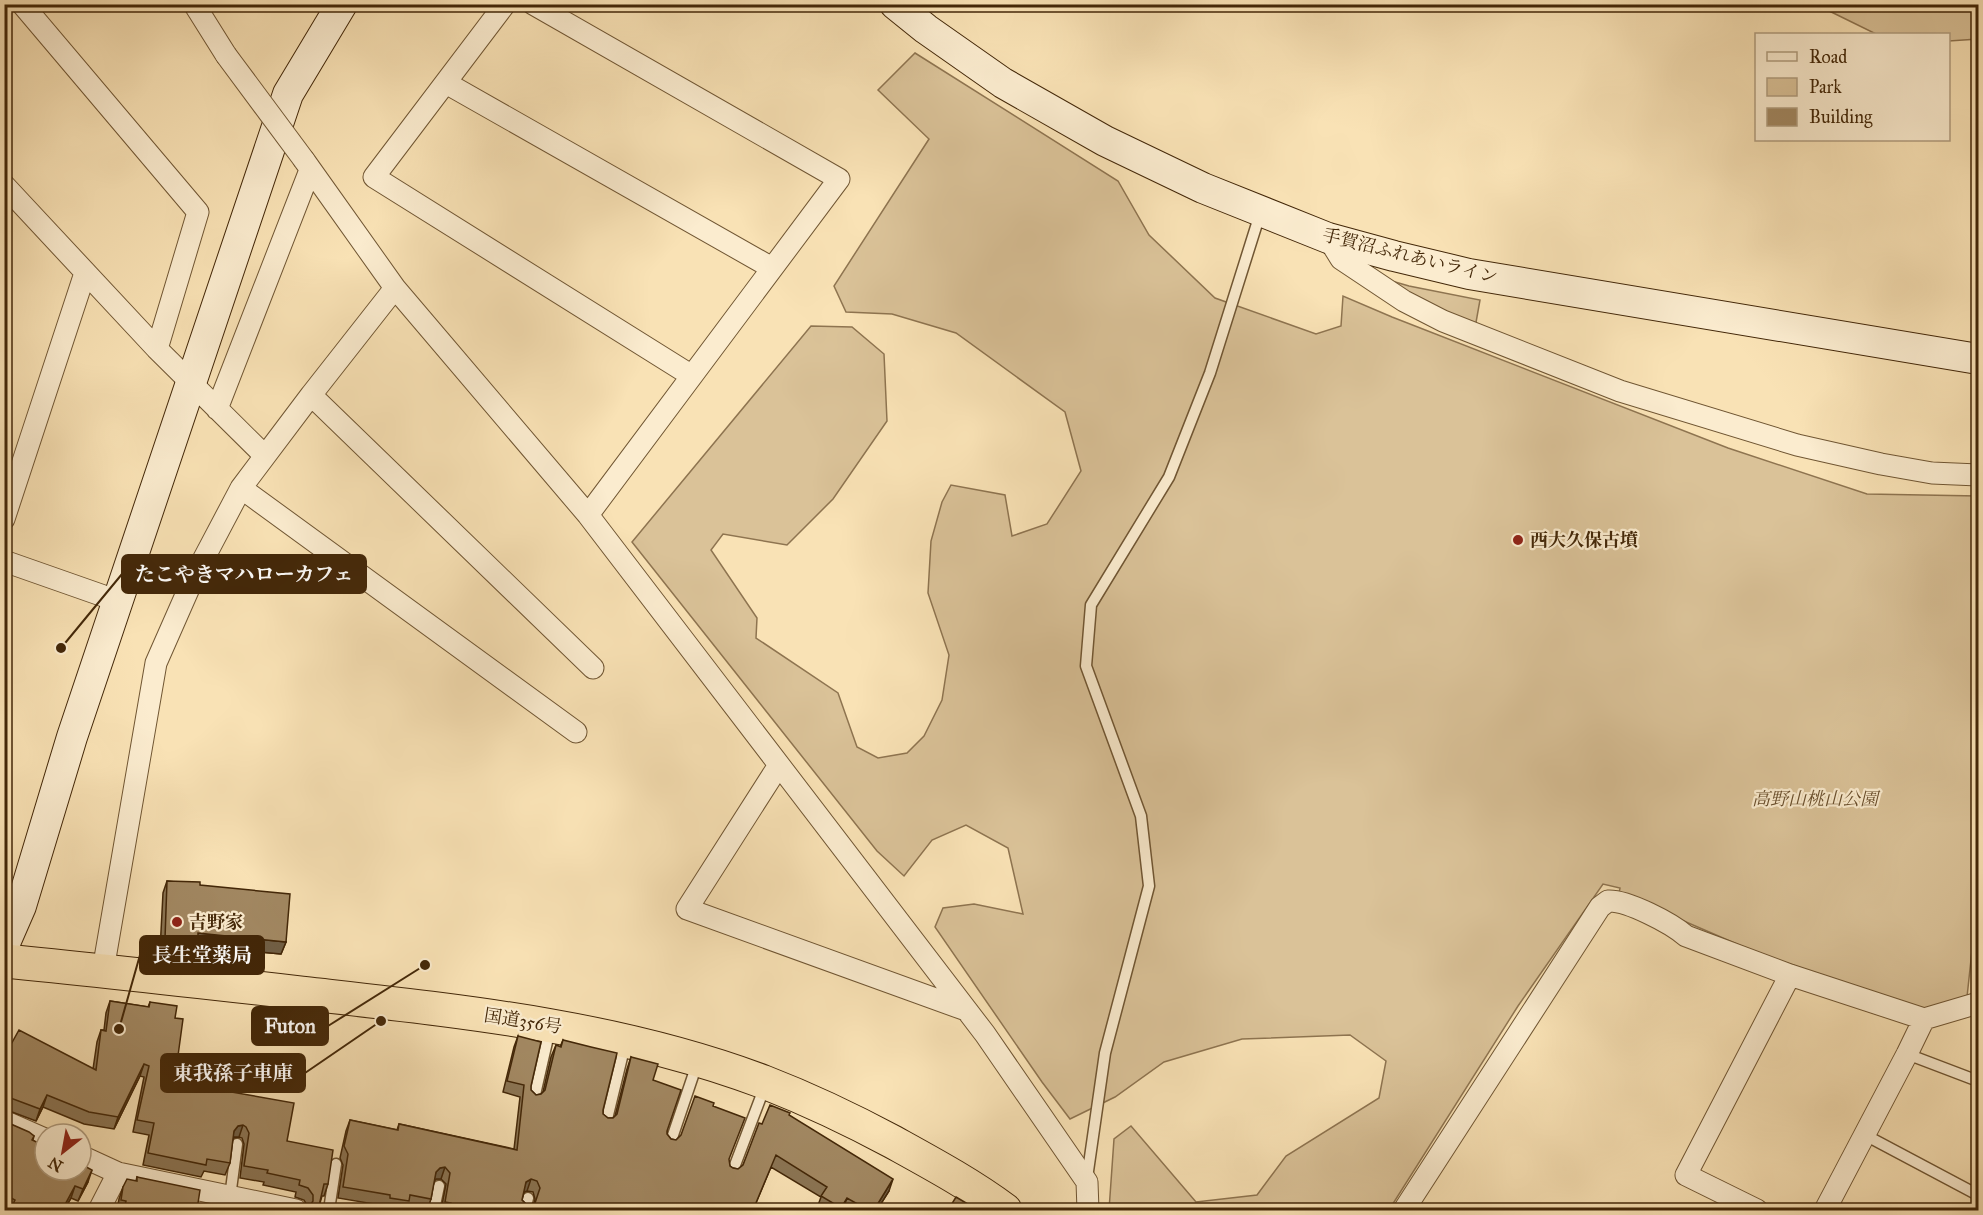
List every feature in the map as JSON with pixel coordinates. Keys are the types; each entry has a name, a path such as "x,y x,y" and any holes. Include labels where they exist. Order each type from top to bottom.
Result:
{"highway":[{"name":"国道356号","path":"4,961 103,970 452,1010 626,1041 698,1060 766,1083 884,1138 930,1163 1005,1210"}],"street":[{"path":"22,4 198,212 158,349"},
{"path":"194,4 226,55 395,288 588,515 966,1010 1087,1182 1088,1210"},
{"path":"4,945 21,906 72,737 288,94 342,4"},
{"path":"505,4 374,177 692,376"},
{"path":"533,4 839,179 588,515"},
{"name":"手賀沼ふれあいライン","path":"895,4 926,29 1013,89 1106,141 1203,188 1328,238 1481,276 1978,359"},
{"path":"446,83 772,268"},
{"path":"217,409 307,165"},
{"path":"4,185 190,383 264,455"},
{"path":"1328,238 1341,259 1404,302 1464,330 1620,391 1797,445 1881,464 1932,472 1978,475"},
{"path":"4,519 85,273"},
{"path":"103,970 156,663 193,579 241,488 264,455 395,288"},
{"path":"311,395 593,668"},
{"path":"241,488 576,732"},
{"path":"4,561 118,601"},
{"path":"779,765 687,909 966,1010"},
{"path":"1404,1210 1600,907 1608,901 1626,904 1678,929 1686,936 1790,975 1924,1019 1978,1003"},
{"path":"1757,1210 1686,1175 1790,975"},
{"path":"1825,1210 1924,1019"},
{"path":"4,1121 33,1134"},
{"path":"93,1162 118,1173 296,1210"},
{"path":"99,1210 118,1173"}],"lane":[{"path":"1087,1182 1105,1053 1149,886 1141,816 1086,666 1091,605 1169,477 1210,373 1261,211"},
{"path":"534,1099 551,1026"},
{"path":"606,1123 626,1041"},
{"path":"1907,1054 1978,1081"},
{"path":"670,1144 698,1060"},
{"path":"732,1173 766,1083"},
{"path":"1865,1135 1978,1195"},
{"path":"230,1197 237,1144"},
{"path":"328,1210 336,1164"},
{"path":"434,1210 439,1186"},
{"path":"525,1210 528,1198"},
{"path":"1975,1210 1978,1204"}],"green space":[{"path":"1817,5 1978,5 1978,39 1950,41 1950,33 1874,33"},
{"name":"高野山桃山公園","path":"915,53 1118,181 1149,235 1215,298 1316,334 1341,326 1343,296 1728,448 1867,494 1978,496 1978,894 1967,997 1923,1009 1760,954 1619,893 1620,888 1603,884 1518,1006 1389,1210 1109,1210 1114,1139 1131,1126 1196,1202 1257,1195 1286,1156 1379,1098 1386,1061 1350,1035 1242,1039 1164,1062 1115,1097 1070,1119 935,927 943,908 974,904 1023,914 1008,848 966,825 932,840 904,876 877,851 632,542 811,326 852,327 884,354 887,421 833,499 787,545 723,534 711,550 757,618 756,638 838,693 857,747 878,758 907,753 924,736 942,700 949,655 928,593 931,541 942,502 951,485 1005,495 1012,536 1047,524 1081,471 1065,412 956,333 892,314 846,312 834,286 929,139 878,90"},
{"path":"1371,275 1409,286 1480,300 1475,328"}],"building":[{"path":"167,881 200,882 200,885 290,894 286,942 198,933 198,940 165,939"},
{"path":"110,1001 149,1007 150,1002 177,1006 175,1018 183,1019 174,1085 219,1092 220,1090 294,1103 287,1141 333,1150 328,1184 324,1184 318,1210 304,1210 313,1201 313,1195 308,1188 299,1185 300,1180 267,1173 268,1170 244,1166 249,1133 243,1125 238,1126 234,1131 230,1163 207,1159 206,1165 148,1153 154,1123 137,1120 149,1066 144,1064 118,1117 89,1112 47,1095 40,1109 8,1097 4,1098 4,1057 19,1030 96,1070 101,1030 106,1031"},
{"path":"518,1036 541,1042 531,1086 531,1090 536,1095 545,1090 556,1045 561,1047 563,1040 617,1053 603,1110 603,1114 608,1118 613,1118 617,1114 631,1057 658,1064 653,1080 681,1090 667,1131 671,1139 676,1140 681,1135 695,1096 714,1103 713,1106 745,1118 729,1159 730,1166 733,1168 738,1169 743,1165 759,1123 762,1124 770,1105 790,1113 789,1115 893,1179 874,1210 868,1210 847,1198 841,1208 821,1196 827,1187 776,1155 753,1210 450,1210 451,1203 445,1202 450,1173 445,1167 436,1172 431,1199 410,1195 409,1201 390,1198 390,1195 343,1187 348,1154 344,1146 350,1120 398,1130 399,1124 517,1150 524,1085 507,1081","holes":["531,1179 537,1181 540,1188 535,1203 527,1205 522,1200 526,1182"]},
{"path":"4,1121 33,1135 33,1182 86,1182 83,1189 75,1186 62,1210 10,1210 15,1200 4,1194"},
{"path":"137,1177 200,1190 198,1203 194,1210 124,1210 126,1201 121,1200 123,1187 127,1179 137,1181"},
{"path":"956,1197 978,1210 948,1210"},
{"path":"214,1206 236,1210 213,1210"}],"place":[{"name":"西大久保古墳","path":"1518,540"},
{"name":"たこやきマハローカフェ","path":"61,648"},
{"name":"吉野家","path":"177,922"},
{"name":"Futon","path":"425,965"},
{"name":"東我孫子車庫","path":"381,1021"},
{"name":"長生堂薬局","path":"119,1029"}]}
